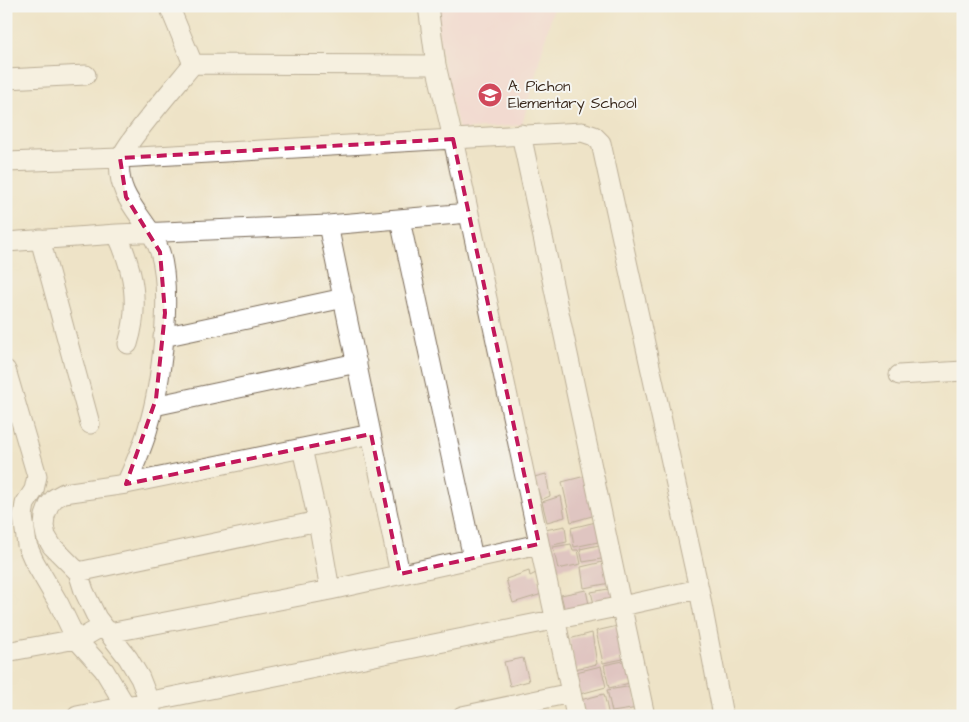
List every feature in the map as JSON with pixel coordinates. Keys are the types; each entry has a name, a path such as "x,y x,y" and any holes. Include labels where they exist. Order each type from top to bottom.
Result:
{"street":[{"path":"169,6 193,64"},
{"path":"428,6 436,65 576,716"},
{"path":"193,64 436,65"},
{"path":"126,484 148,430 154,406 164,337 164,279 160,252 151,233 126,197 120,174 120,158 131,141 193,64"},
{"path":"6,79 86,75"},
{"path":"6,162 120,158 521,134 582,132 594,136 601,143 699,589 723,716"},
{"path":"521,134 645,716"},
{"path":"6,242 117,234 328,225 469,213"},
{"path":"400,220 473,558"},
{"path":"328,225 400,574"},
{"path":"117,234 128,257 132,275 135,310 128,344"},
{"path":"40,239 90,424"},
{"path":"164,337 344,298"},
{"path":"154,406 357,363"},
{"path":"6,370 37,476 34,490 26,504 23,516 27,545 59,604 128,658 140,678 150,708"},
{"path":"900,375 963,371"},
{"path":"127,711 104,670 96,632 78,572 52,546 46,536 44,526 49,505 55,498 64,492 126,484 371,434"},
{"path":"302,448 318,521 330,590"},
{"path":"78,572 318,521"},
{"path":"6,652 96,632 330,590 539,544"},
{"path":"77,716 150,708 699,589"},
{"path":"462,716 571,693"}],"highlighted area":[{"path":"453,139 539,544 400,574 371,434 126,484 156,399 165,313 160,252 126,197 120,158"}],"shaded area":[{"name":"A. Pichon Elementary School","path":"434,6 554,6 522,125 459,130 443,64"}],"building":[{"path":"546,474 550,496 541,500 534,477"},
{"path":"589,475 599,514 571,522 562,482"},
{"path":"561,496 565,517 547,522 542,502"},
{"path":"600,521 603,541 574,547 571,528"},
{"path":"565,526 567,542 548,546 545,530"},
{"path":"571,544 573,550 578,550 581,564 558,569 553,547"},
{"path":"604,544 607,558 583,562 580,549"},
{"path":"607,561 610,583 584,588 581,567"},
{"path":"529,571 530,576 536,573 542,594 513,603 506,579"},
{"path":"614,588 616,604 595,608 591,592"},
{"path":"586,590 590,609 566,615 561,595"},
{"path":"622,625 628,658 603,663 596,631"},
{"path":"592,633 597,664 575,669 569,639"},
{"path":"523,658 529,681 510,686 504,662"},
{"path":"628,660 634,682 609,688 604,665"},
{"path":"601,666 606,687 580,694 576,672"},
{"path":"633,686 638,708 612,712 607,690"},
{"path":"604,694 609,716 584,716 580,700"},
{"path":"637,712 638,716 618,715"}],"place":[{"name":"A. Pichon Elementary School","path":"490,95"}]}
